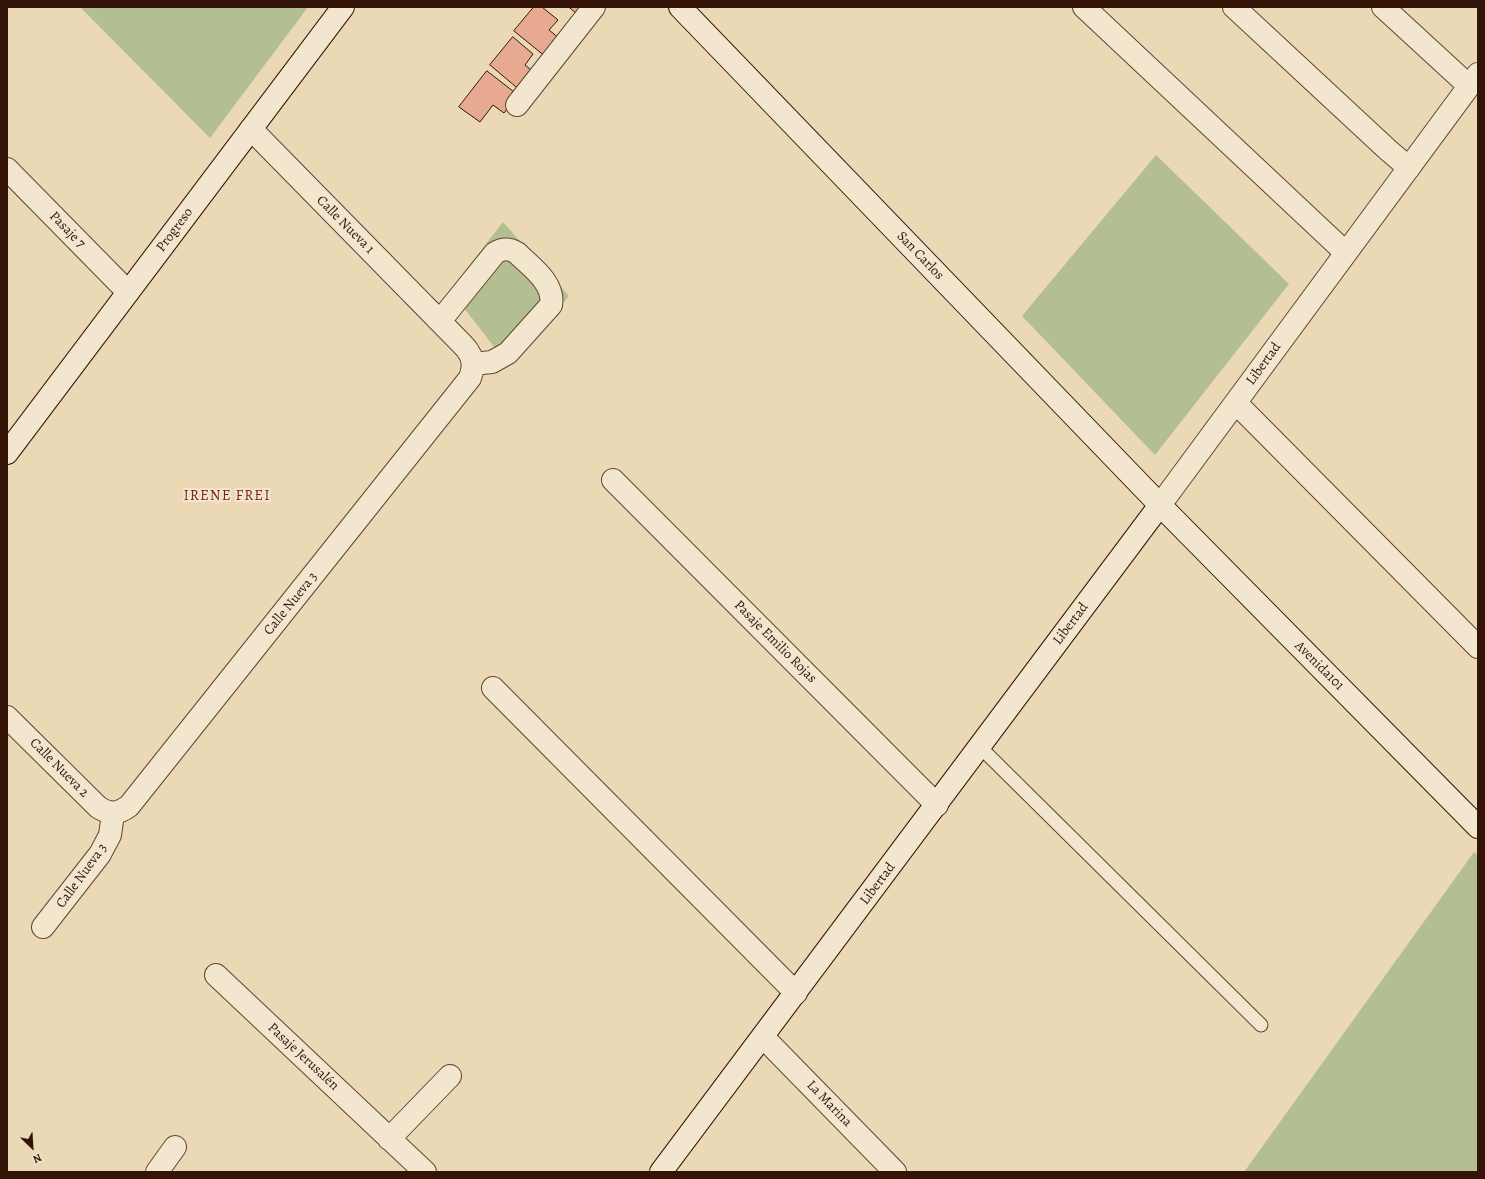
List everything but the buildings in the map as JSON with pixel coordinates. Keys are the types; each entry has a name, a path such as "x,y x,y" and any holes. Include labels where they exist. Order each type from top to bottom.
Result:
{"street":[{"name":"Progreso","path":"7,453 343,7"},
{"path":"517,105 594,7"},
{"name":"San Carlos","path":"680,7 1160,505"},
{"path":"1084,7 1346,253"},
{"path":"1234,7 1409,168"},
{"path":"1383,7 1474,80"},
{"name":"Libertad","path":"661,1172 937,805 1474,80"},
{"name":"Calle Nueva 1","path":"251,129 468,350 473,364"},
{"name":"Pasaje 7","path":"7,169 128,292"},
{"path":"440,321 495,253 500,250 512,250 517,253 549,286 552,298 547,311 508,353 492,362 473,364"},
{"name":"Calle Nueva 3","path":"43,927 100,854 110,835 114,814 129,806 144,788 466,384 470,378 473,364"},
{"path":"1236,403 1478,647"},
{"name":"Pasaje Emilio Rojas","path":"613,480 937,805"},
{"name":"Avenida101","path":"1160,505 1478,827"},
{"path":"493,688 796,993"},
{"name":"Calle Nueva 2","path":"7,717 98,807 105,812 114,814"},
{"name":"Pasaje Jerusalén","path":"216,975 425,1172"},
{"name":"La Marina","path":"763,1037 895,1172"},
{"path":"389,1139 450,1076"},
{"path":"157,1172 175,1147"}],"lane":[{"path":"980,747 1261,1024"}],"green space":[{"path":"80,7 308,7 210,138"},
{"path":"1156,155 1289,284 1155,455 1022,316"},
{"path":"503,222 569,296 509,366 450,290"},
{"path":"1474,852 1478,856 1478,1172 1244,1172"}],"district":[{"name":"IRENE FREI","path":"227,496"}]}
